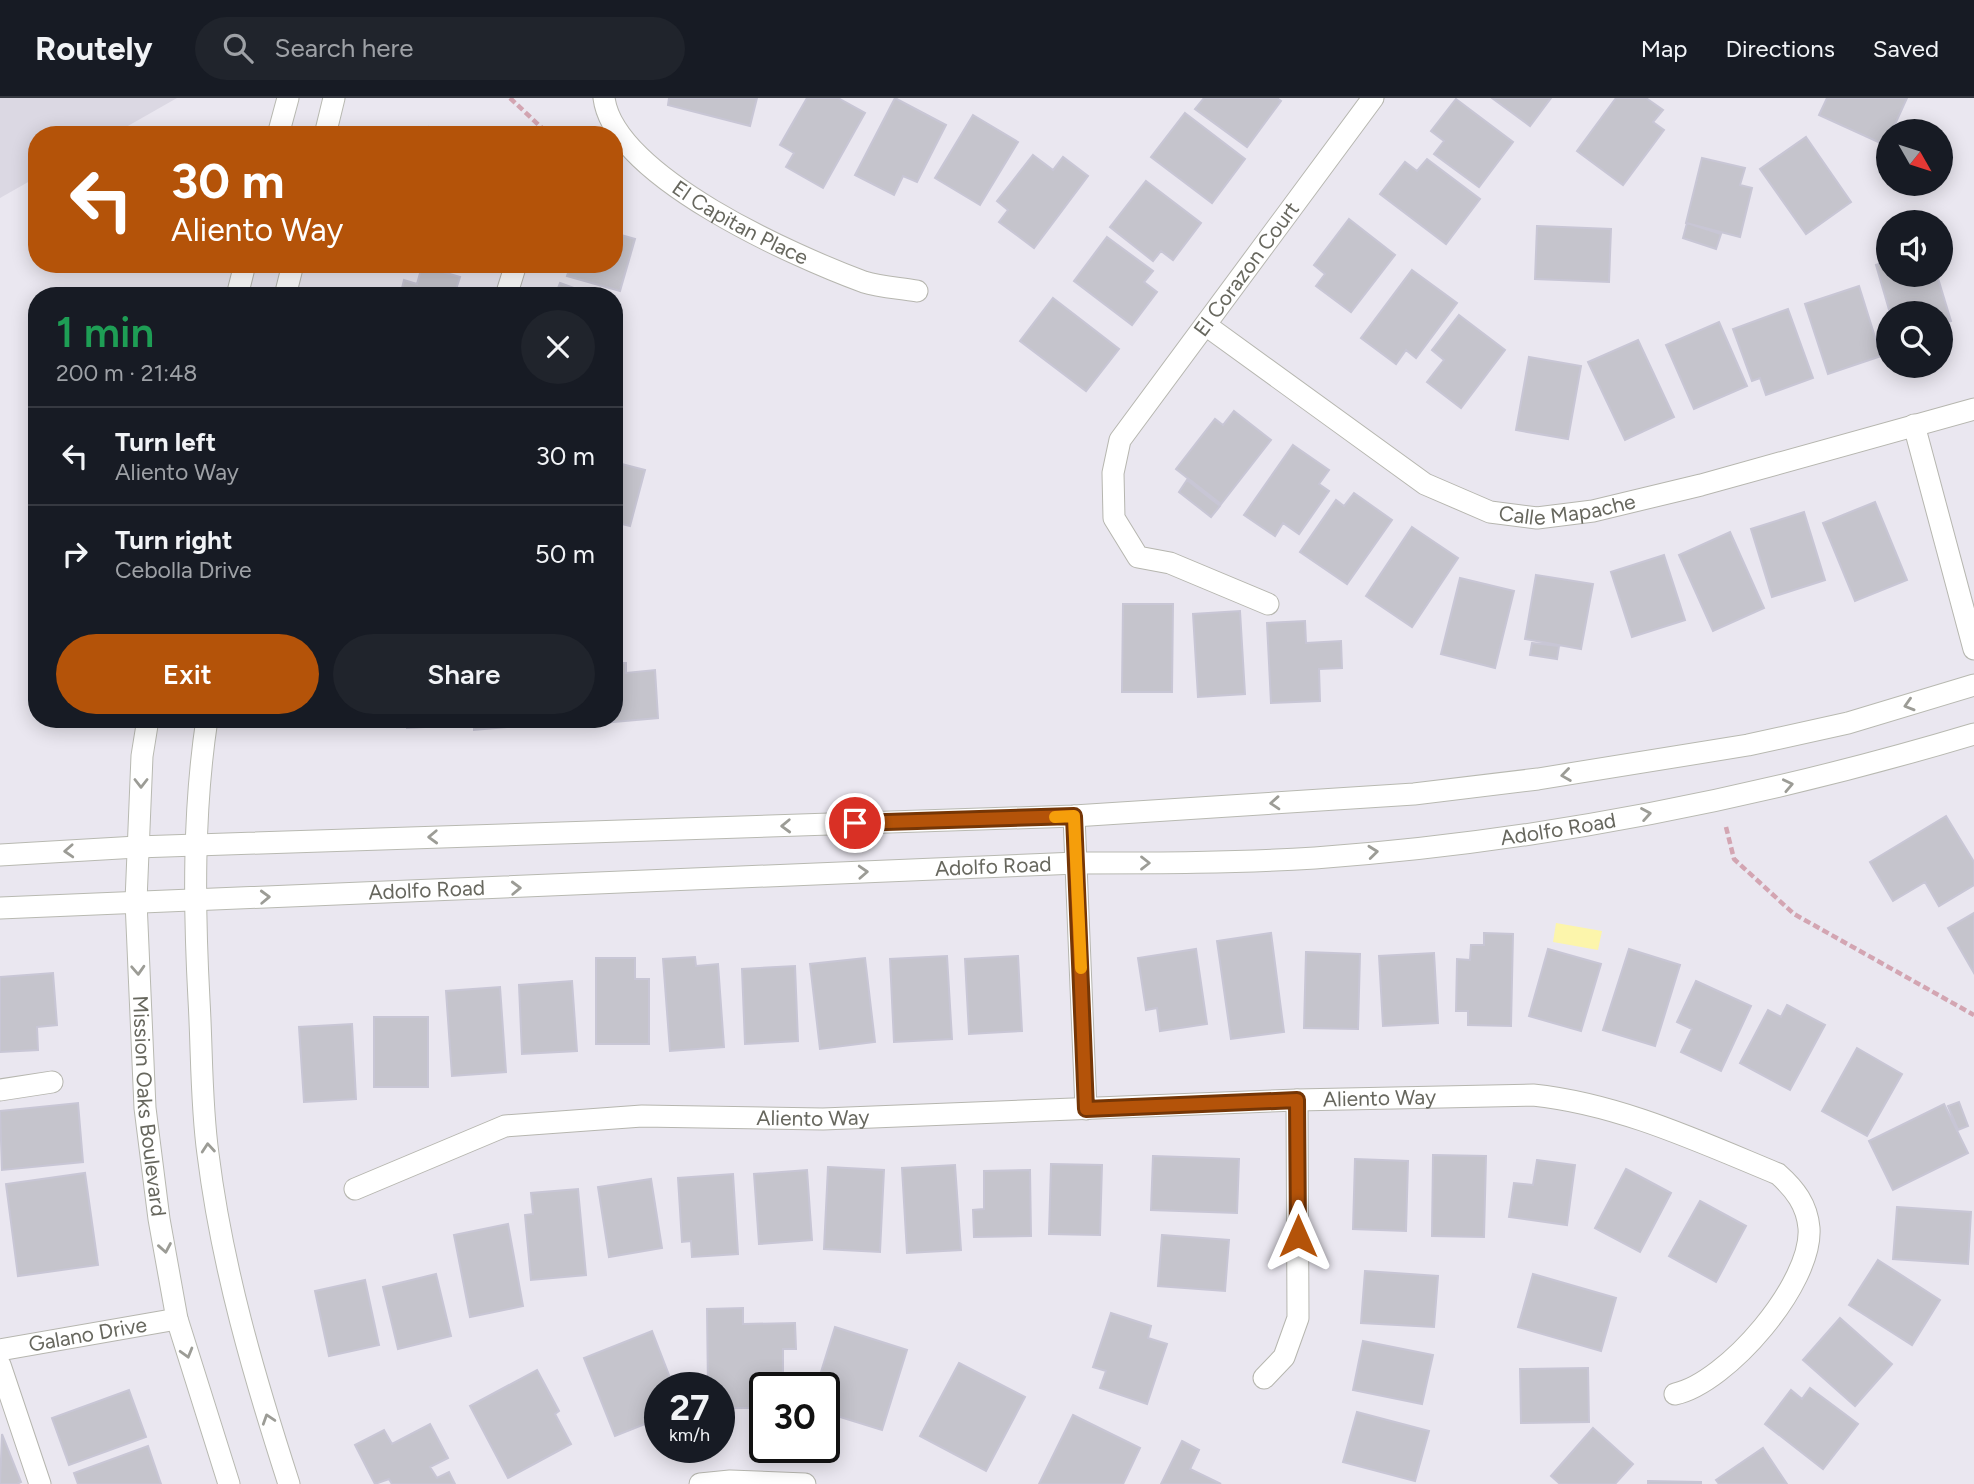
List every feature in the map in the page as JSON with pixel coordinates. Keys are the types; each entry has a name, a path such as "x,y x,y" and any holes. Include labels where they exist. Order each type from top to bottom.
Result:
{"main road":[{"path":"280,126 288,98"},
{"path":"327,126 334,98"},
{"name":"El Capitan Place","path":"604,98 612,126"},
{"name":"El Corazon Court","path":"1268,604 1170,563 1139,557 1114,518 1113,473 1120,440 1207,326 1373,98"},
{"name":"El Capitan Place","path":"623,147 692,198 749,231 867,283 917,291"},
{"name":"Calle Mapache","path":"1207,326 1425,484 1490,512 1537,518 1593,511 1701,485 1974,409"},
{"path":"1914,425 1974,649"},
{"path":"0,855 137,847 1074,816 1414,794 1657,762 1848,723 1974,685"},
{"name":"Mission Oaks Boulevard","path":"147,728 142,756 136,901 145,1108 159,1219 177,1319 229,1484"},
{"path":"206,728 201,763 195,937 207,1152 217,1216 249,1359 289,1484"},
{"name":"Adolfo Road","path":"0,908 1077,863 1212,863 1316,858 1537,832 1682,808 1859,769 1974,734"},
{"path":"1074,816 1086,1109"},
{"path":"0,1090 52,1082"},
{"name":"Aliento Way","path":"355,1189 505,1126 642,1116 823,1119 1297,1100 1533,1095 1561,1098 1649,1121 1778,1174 1794,1189 1805,1208 1809,1229 1807,1251 1795,1283 1751,1342 1727,1367 1694,1390 1675,1394"},
{"path":"1264,1378 1284,1357 1298,1318 1297,1100"},
{"name":"Galano Drive","path":"0,1350 177,1319"},
{"path":"0,1365 40,1484"},
{"path":"700,1484 730,1480 805,1484"}],"path":[{"path":"510,98 540,126"},
{"path":"1726,827 1734,859 1794,914 1974,1015"}],"shaded area":[{"path":"0,98 177,98 128,126 28,126 28,182 0,198"},
{"path":"1556,923 1602,931 1598,950 1553,942"}],"building":[{"path":"669,98 757,98 750,126 668,105"},
{"path":"807,98 838,98 865,113 823,188 786,167 794,153 780,145"},
{"path":"895,98 946,125 917,182 903,176 894,195 855,175"},
{"path":"1204,98 1277,98 1281,101 1247,147 1195,109"},
{"path":"1492,98 1551,98 1530,126"},
{"path":"1616,98 1646,98 1663,110 1653,122 1664,130 1623,185 1577,151"},
{"path":"1827,98 1907,98 1897,119 1876,119 1876,141 1819,115"},
{"path":"1456,99 1513,142 1479,187 1434,154 1444,141 1431,131"},
{"path":"1185,113 1245,159 1212,203 1151,157"},
{"path":"973,115 1018,142 980,205 935,178"},
{"path":"1806,137 1851,202 1806,234 1760,169"},
{"path":"1033,155 1053,170 1063,157 1088,176 1034,248 999,222 1008,210 997,201"},
{"path":"1702,158 1745,168 1740,185 1752,188 1740,237 1686,223"},
{"path":"1427,159 1480,199 1446,244 1380,194 1405,162 1417,171"},
{"path":"1146,181 1201,223 1173,260 1161,251 1153,261 1110,227"},
{"path":"1349,219 1395,255 1351,312 1316,286 1325,274 1314,265"},
{"path":"1687,223 1721,234 1716,249 1683,238"},
{"path":"1537,226 1611,229 1609,282 1535,279"},
{"path":"623,236 635,239 621,287 606,287 567,276 568,273 623,273"},
{"path":"1107,237 1153,271 1144,282 1157,292 1132,325 1074,281"},
{"path":"1412,270 1457,303 1416,358 1406,350 1396,364 1361,338"},
{"path":"420,273 446,273 460,277 457,287 402,287 404,280 417,284"},
{"path":"1859,286 1876,340 1876,358 1828,374 1805,304"},
{"path":"1882,287 1941,287 1945,301 1886,301"},
{"path":"1053,298 1119,349 1086,391 1020,341"},
{"path":"1788,309 1813,378 1766,395 1760,378 1752,381 1733,329"},
{"path":"1459,315 1505,350 1461,408 1427,382 1444,360 1432,350"},
{"path":"1719,322 1747,386 1694,409 1666,345"},
{"path":"1638,340 1674,417 1625,440 1588,362"},
{"path":"1529,357 1581,366 1568,439 1516,430"},
{"path":"1234,411 1271,440 1221,504 1176,469 1215,419 1223,425"},
{"path":"1293,445 1329,470 1319,484 1329,491 1299,534 1283,523 1275,536 1244,515"},
{"path":"623,464 645,470 630,526 623,524"},
{"path":"1187,480 1220,506 1211,517 1179,492"},
{"path":"1354,493 1392,520 1347,584 1300,552 1336,500 1344,506"},
{"path":"1875,502 1907,580 1855,601 1823,523"},
{"path":"1804,512 1825,580 1772,597 1751,529"},
{"path":"1412,527 1458,558 1412,627 1366,596"},
{"path":"1730,532 1764,608 1713,631 1679,555"},
{"path":"1664,555 1685,620 1632,637 1611,572"},
{"path":"1536,575 1593,584 1581,649 1525,639"},
{"path":"1460,578 1514,591 1495,668 1441,654"},
{"path":"1123,604 1173,604 1172,692 1122,692"},
{"path":"1240,611 1245,694 1198,697 1193,614"},
{"path":"1305,621 1306,643 1341,641 1342,668 1319,669 1320,701 1271,703 1267,623"},
{"path":"1532,643 1559,646 1557,659 1530,655"},
{"path":"623,663 626,663 626,673 655,670 658,718 623,721"},
{"path":"1946,816 1974,862 1974,885 1939,906 1925,882 1893,901 1870,862"},
{"path":"1974,913 1974,973 1948,928"},
{"path":"1271,933 1284,1032 1231,1039 1217,941"},
{"path":"1484,933 1513,934 1511,1026 1468,1025 1468,1011 1456,1011 1457,959 1470,960 1471,945 1484,945"},
{"path":"1196,949 1207,1024 1160,1031 1157,1008 1146,1010 1138,958"},
{"path":"1548,949 1601,964 1581,1031 1529,1016"},
{"path":"1629,949 1680,965 1655,1046 1603,1030"},
{"path":"1306,952 1360,954 1358,1029 1304,1028"},
{"path":"1434,953 1438,1023 1383,1026 1379,956"},
{"path":"947,956 952,1039 894,1042 890,959"},
{"path":"1018,956 1022,1031 969,1034 965,959"},
{"path":"695,957 696,966 718,964 724,1047 670,1051 663,959"},
{"path":"596,958 635,958 635,979 649,979 649,1044 596,1044"},
{"path":"865,958 875,1042 820,1049 810,964"},
{"path":"795,966 798,1041 745,1044 742,969"},
{"path":"53,973 57,1025 37,1027 38,1050 0,1052 0,977"},
{"path":"572,981 577,1051 522,1054 519,985"},
{"path":"1696,981 1751,1006 1721,1071 1681,1052 1692,1029 1677,1022"},
{"path":"500,987 506,1072 452,1076 446,991"},
{"path":"1787,1005 1825,1025 1790,1090 1740,1063 1768,1010 1781,1017"},
{"path":"374,1017 428,1017 428,1087 374,1087"},
{"path":"352,1024 356,1099 304,1102 299,1027"},
{"path":"1857,1048 1902,1074 1867,1136 1822,1111"},
{"path":"1959,1102 1968,1126 1958,1130 1948,1106"},
{"path":"78,1103 83,1162 2,1170 0,1111"},
{"path":"1944,1104 1968,1153 1893,1190 1869,1141"},
{"path":"1433,1155 1486,1156 1484,1237 1432,1236"},
{"path":"1153,1156 1239,1159 1237,1213 1151,1210"},
{"path":"1355,1159 1408,1161 1406,1231 1353,1229"},
{"path":"1537,1160 1575,1165 1567,1225 1509,1217 1514,1183 1533,1185"},
{"path":"1051,1164 1102,1165 1100,1235 1049,1234"},
{"path":"955,1165 961,1250 907,1253 902,1168"},
{"path":"828,1167 884,1170 880,1252 824,1249"},
{"path":"1626,1169 1671,1193 1640,1252 1595,1228"},
{"path":"807,1170 812,1240 759,1244 754,1174"},
{"path":"1030,1170 1031,1236 974,1237 973,1210 984,1209 984,1171"},
{"path":"85,1173 98,1265 18,1276 6,1184"},
{"path":"733,1174 738,1254 692,1257 691,1241 682,1242 678,1178"},
{"path":"651,1179 662,1248 609,1257 598,1187"},
{"path":"578,1189 586,1275 531,1280 525,1215 533,1214 531,1193"},
{"path":"1700,1201 1746,1226 1716,1282 1669,1256"},
{"path":"1897,1207 1971,1212 1968,1264 1893,1259"},
{"path":"508,1224 523,1306 470,1317 454,1235"},
{"path":"1162,1235 1229,1240 1225,1291 1158,1286"},
{"path":"1878,1260 1940,1300 1912,1345 1849,1305"},
{"path":"1365,1271 1438,1276 1434,1327 1361,1323"},
{"path":"436,1274 451,1336 398,1349 383,1287"},
{"path":"1533,1274 1616,1298 1601,1351 1518,1327"},
{"path":"365,1280 379,1345 329,1356 315,1291"},
{"path":"743,1308 743,1324 795,1323 796,1349 783,1349 783,1372 749,1372 749,1408 735,1408 735,1372 708,1372 707,1309"},
{"path":"1111,1313 1151,1326 1148,1338 1167,1344 1147,1404 1100,1388 1106,1371 1093,1367"},
{"path":"1840,1318 1892,1364 1855,1406 1803,1360"},
{"path":"835,1327 907,1350 882,1430 840,1417 840,1372 821,1372"},
{"path":"652,1331 668,1372 644,1372 644,1424 615,1436 584,1358"},
{"path":"1363,1341 1433,1355 1422,1404 1353,1390"},
{"path":"959,1363 1025,1397 986,1471 920,1436"},
{"path":"1588,1368 1589,1422 1521,1423 1520,1369"},
{"path":"537,1370 559,1411 555,1414 571,1444 508,1478 470,1406"},
{"path":"1810,1388 1858,1424 1823,1469 1765,1424 1791,1390 1802,1399"},
{"path":"129,1390 146,1437 69,1465 52,1418"},
{"path":"1357,1412 1429,1431 1415,1481 1343,1462"},
{"path":"1073,1415 1140,1448 1123,1484 1039,1484"},
{"path":"430,1424 448,1458 430,1467 437,1478 449,1472 455,1484 392,1484 389,1479 375,1484 355,1445 384,1430 392,1444"},
{"path":"1593,1428 1633,1464 1615,1484 1560,1484 1551,1476"},
{"path":"2,1434 21,1482 17,1484 0,1484"},
{"path":"1182,1441 1199,1450 1190,1469 1221,1484 1161,1484"},
{"path":"148,1446 161,1484 78,1484 74,1473"},
{"path":"1763,1448 1787,1484 1719,1484 1716,1480"},
{"path":"1648,1481 1701,1482 1701,1484 1648,1484"}],"slow traffic":[{"path":"1055,817 1074,816 1081,968"}],"route":[{"path":"855,823 1074,816 1086,1109 1297,1100 1298,1236"}]}
